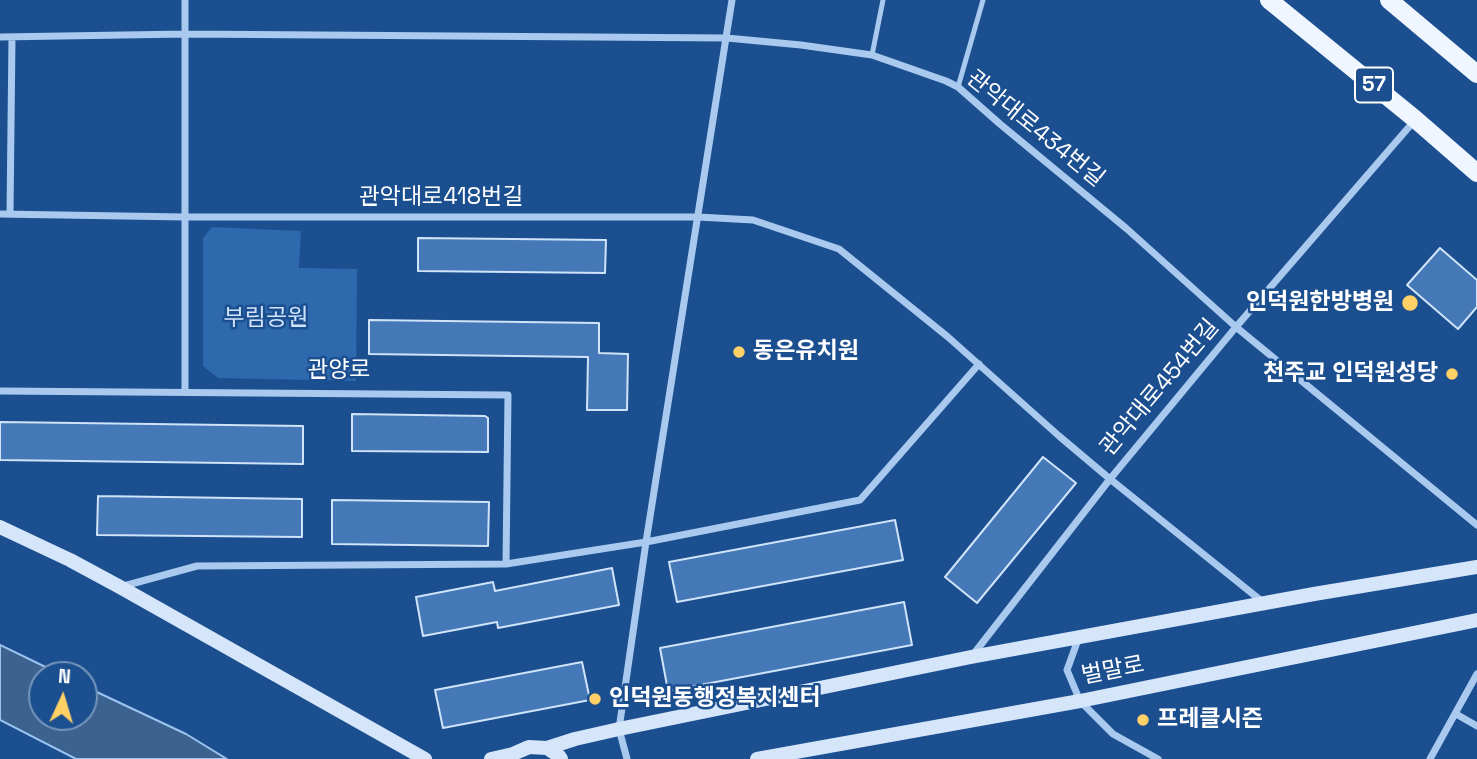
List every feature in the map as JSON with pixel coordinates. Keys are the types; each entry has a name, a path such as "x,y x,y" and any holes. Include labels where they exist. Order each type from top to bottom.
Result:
{"main road":[{"name":"57","path":"1269,0 1477,173"},
{"path":"1389,0 1477,75"}],"street":[{"path":"185,0 185,392"},
{"path":"627,759 619,729 732,0"},
{"path":"0,37 185,34 727,38"},
{"path":"10,214 12,37"},
{"name":"관악대로434번길","path":"727,38 872,55 946,81 958,88 1127,229 1236,327"},
{"name":"관악대로454번길","path":"971,657 1110,479 1236,327 1415,119"},
{"name":"관악대로418번길","path":"0,214 184,217 698,217"},
{"path":"698,217 753,220 839,250 948,337 1110,479 1265,603"},
{"path":"1236,327 1477,524"},
{"path":"120,587 197,566 506,564 646,542 860,500 979,364"},
{"name":"관양로","path":"0,391 508,395 506,564"},
{"path":"0,527 120,587 426,759"},
{"name":"벌말로","path":"491,759 511,757 529,747 547,748 619,729 971,657 1477,567"},
{"name":"벌말로","path":"757,759 1080,701 1477,620"},
{"path":"1079,637 1067,670 1080,701 1113,734 1158,759"},
{"path":"1430,759 1477,674"},
{"path":"1456,714 1477,726"},
{"path":"547,748 561,759"}],"lane":[{"path":"872,55 883,0"},
{"path":"958,88 982,0"}],"green space":[{"name":"부림공원","path":"212,227 301,231 299,268 357,269 356,381 218,378 203,366 203,238"}],"shaded area":[{"path":"0,645 33,661 28,661 28,731 98,731 98,693 186,734 227,759 76,759 0,720"}],"building":[{"path":"418,238 606,240 605,273 418,271"},
{"path":"1440,248 1477,280 1477,307 1458,329 1407,285"},
{"path":"369,320 599,323 599,353 628,354 627,410 587,410 588,357 369,354"},
{"path":"352,414 485,416 488,418 488,452 352,451"},
{"path":"0,422 303,426 303,464 0,460"},
{"path":"1043,457 1076,483 977,603 945,577"},
{"path":"98,496 302,499 302,537 97,535"},
{"path":"332,500 489,502 488,546 332,544"},
{"path":"895,520 903,560 677,602 669,562"},
{"path":"612,568 619,605 498,628 497,622 423,636 416,597 493,582 495,591"},
{"path":"904,602 912,645 668,691 660,648"},
{"path":"582,662 590,700 443,728 435,690"}],"place":[{"name":"인덕원한방병원","path":"1410,303"},
{"name":"동은유치원","path":"739,352"},
{"name":"천주교 인덕원성당","path":"1452,374"},
{"name":"인덕원동행정복지센터","path":"595,699"},
{"name":"프레클시즌","path":"1143,720"}]}
